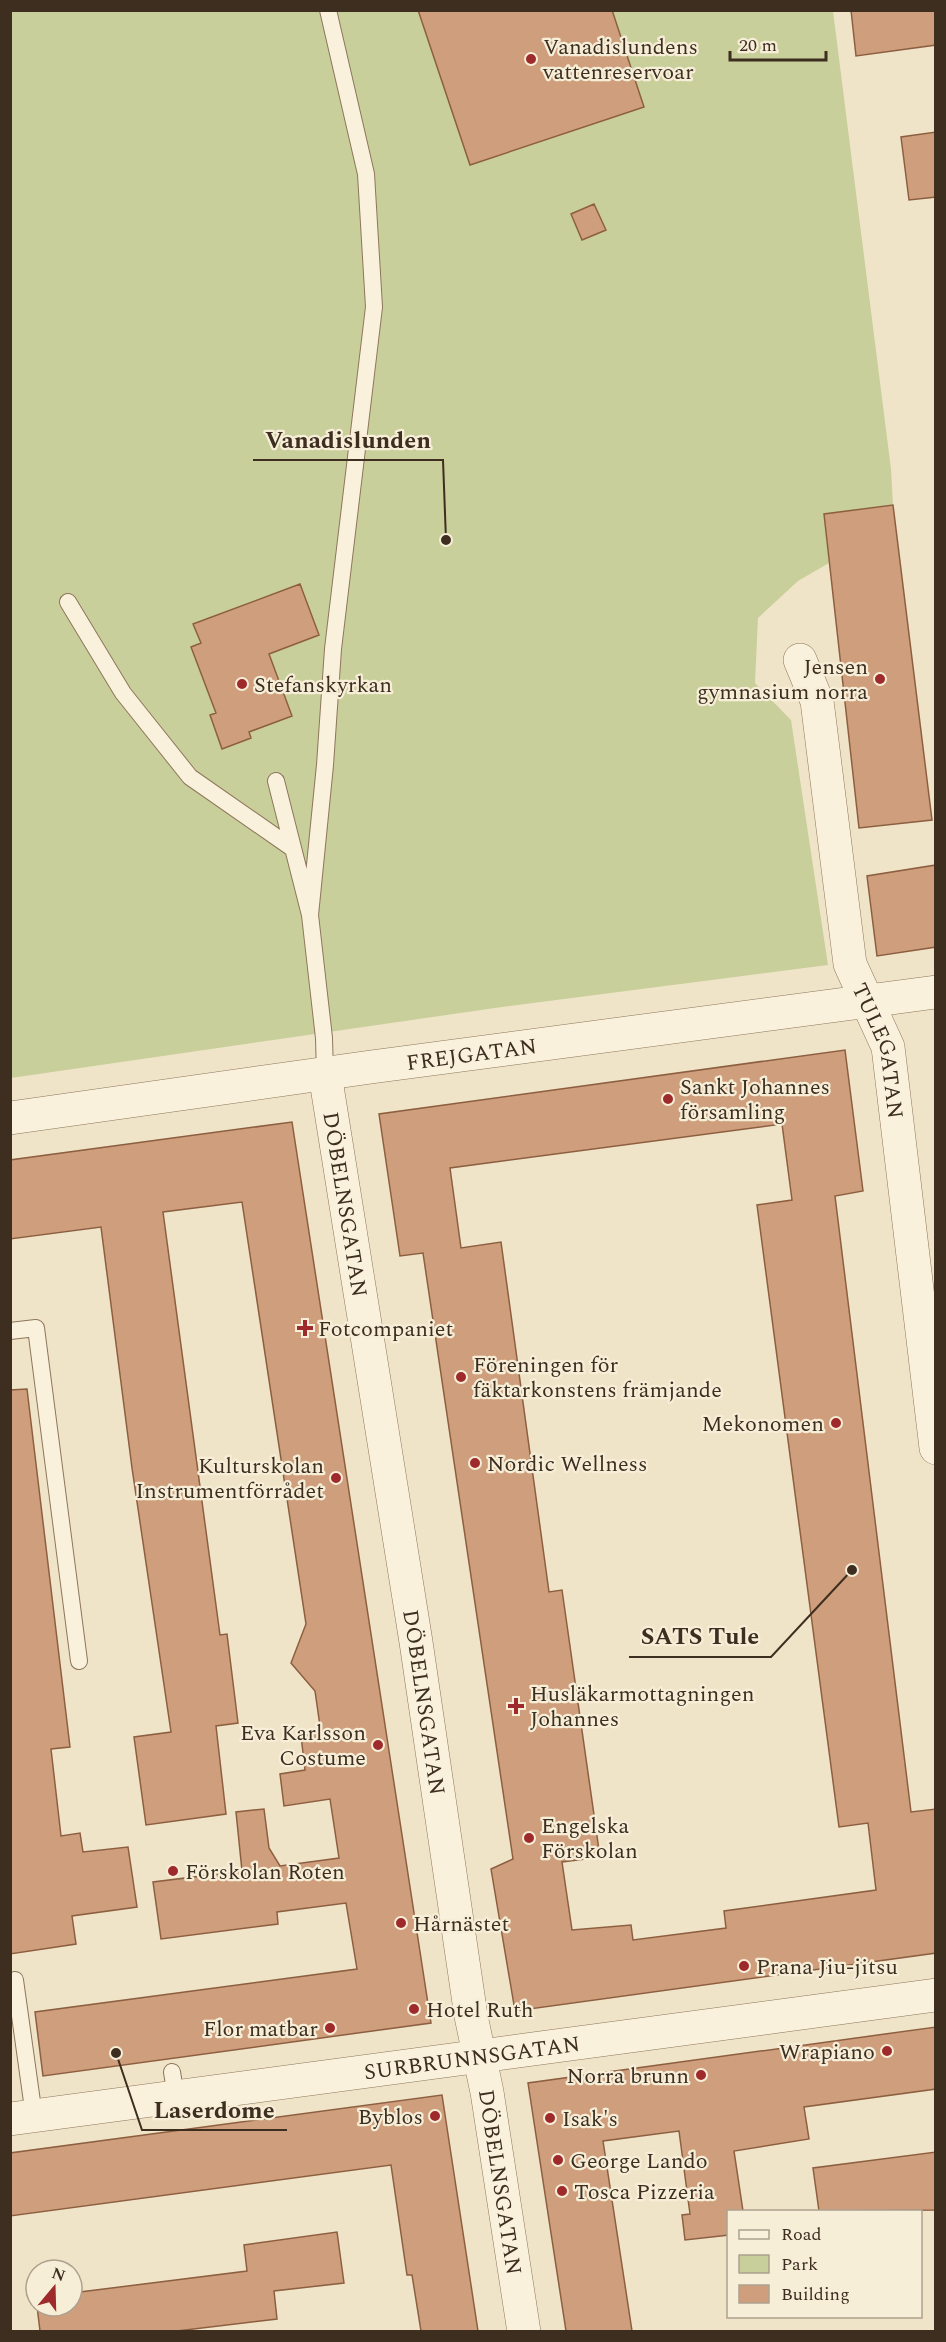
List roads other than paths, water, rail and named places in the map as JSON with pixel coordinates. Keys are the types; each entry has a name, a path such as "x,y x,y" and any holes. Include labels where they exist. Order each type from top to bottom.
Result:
{"street":[{"name":"TULEGATAN","path":"800,660 817,701 850,964 888,1047 936,1448"},
{"name":"FREJGATAN","path":"10,1118 803,1009 936,993"},
{"name":"DÖBELNSGATAN","path":"325,1074 414,1630 478,2057 487,2092 524,2331"},
{"name":"SURBRUNNSGATAN","path":"22,2118 174,2084 478,2057 936,1995"}],"lane":[{"path":"310,915 325,765 333,649 374,307 366,174 328,10"},
{"path":"68,602 123,693 190,777 292,848"},
{"path":"276,781 310,915 324,1038 325,1074"},
{"path":"10,1331 36,1328 79,1661"},
{"path":"15,1980 22,2118"}],"place":[{"name":"Vanadislundens vattenreservoar","path":"531,59"},
{"name":"Vanadislunden","path":"446,540"},
{"name":"Jensen gymnasium norra","path":"880,679"},
{"name":"Stefanskyrkan","path":"242,684"},
{"name":"Sankt Johannes församling","path":"668,1099"},
{"name":"Fotcompaniet","path":"305,1328"},
{"name":"Föreningen för fäktarkonstens främjande","path":"461,1377"},
{"name":"Mekonomen","path":"836,1423"},
{"name":"Nordic Wellness","path":"475,1463"},
{"name":"Kulturskolan Instrumentförrådet","path":"336,1478"},
{"name":"SATS Tule","path":"852,1570"},
{"name":"Husläkarmottagningen Johannes","path":"516,1706"},
{"name":"Eva Karlsson Costume","path":"378,1745"},
{"name":"Engelska Förskolan","path":"529,1838"},
{"name":"Förskolan Roten","path":"173,1871"},
{"name":"Hårnästet","path":"401,1923"},
{"name":"Prana Jiu-jitsu","path":"744,1966"},
{"name":"Hotel Ruth","path":"414,2009"},
{"name":"Flor matbar","path":"330,2028"},
{"name":"Wrapiano","path":"887,2051"},
{"name":"Laserdome","path":"116,2053"},
{"name":"Norra brunn","path":"701,2075"},
{"name":"Byblos","path":"435,2116"},
{"name":"Isak's","path":"550,2118"},
{"name":"George Lando","path":"558,2160"},
{"name":"Tosca Pizzeria","path":"562,2191"}]}
